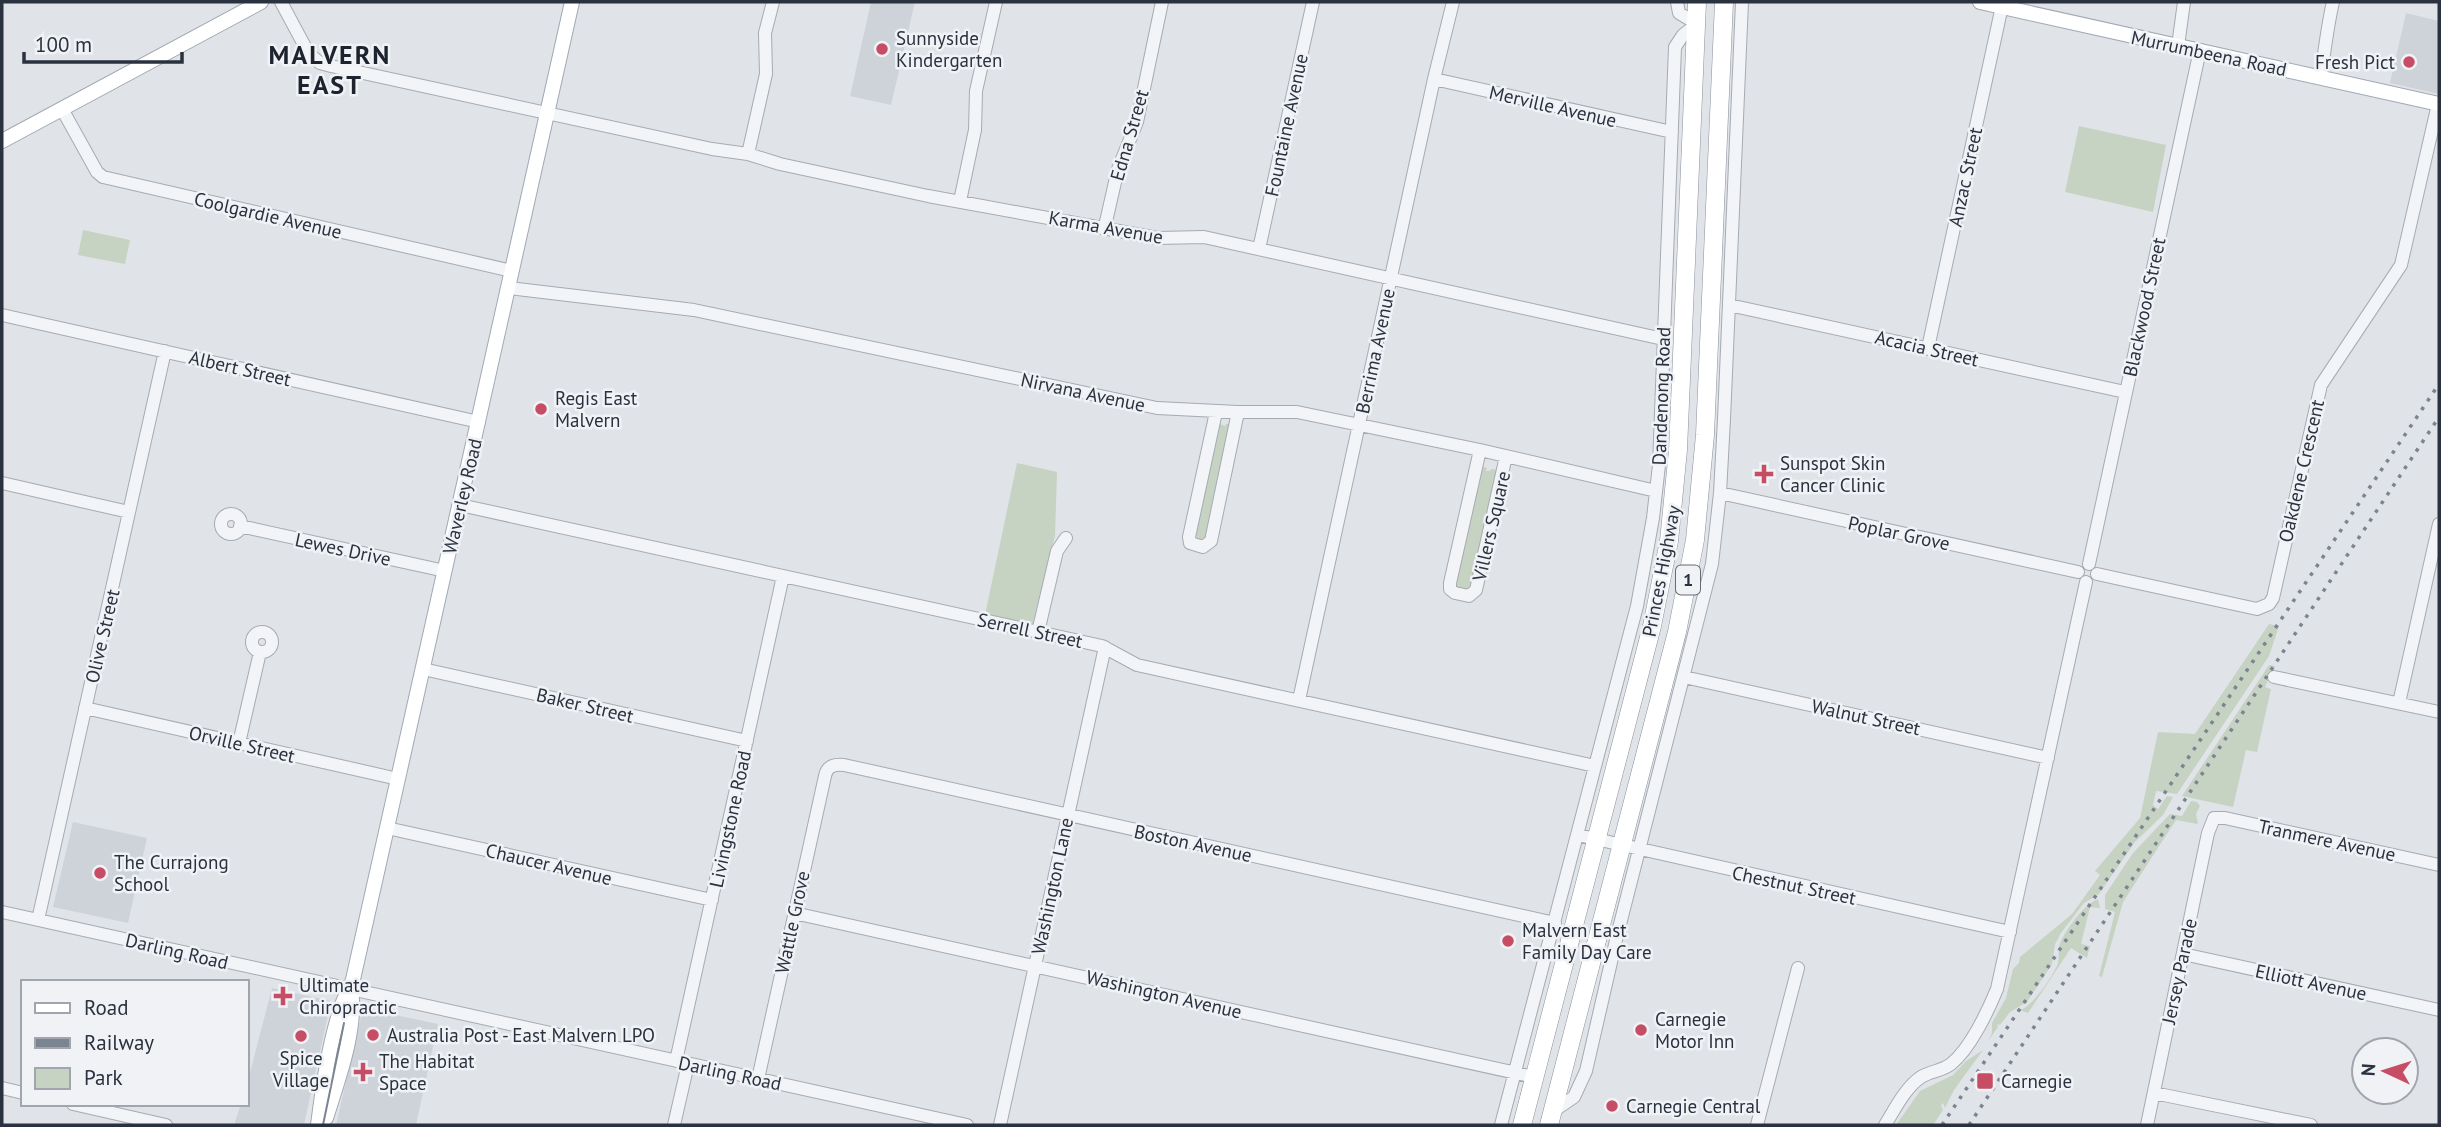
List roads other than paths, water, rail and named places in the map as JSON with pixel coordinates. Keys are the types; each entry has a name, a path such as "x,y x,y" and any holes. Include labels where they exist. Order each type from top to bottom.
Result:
{"highway":[{"name":"Princes Highway","path":"1522,1125 1662,578 1675,497 1697,2"},
{"name":"Princes Highway","path":"1553,1121 1566,1060 1688,581 1700,501 1724,2"},
{"path":"1680,415 1705,418"}],"main road":[{"path":"2,141 261,2"},
{"name":"Waverley Road","path":"321,1125 322,1095 342,1003 351,990 572,2"},
{"name":"Murrumbeena Road","path":"1980,2 2034,8 2174,45 2438,104"}],"street":[{"name":"Karma Avenue","path":"281,2 306,48 320,63 960,201 1105,226 1157,238 1174,239 1194,235 1663,339"},
{"path":"748,154 766,74 765,33 773,2"},
{"path":"960,201 975,130 976,91 996,2"},
{"name":"Edna Street","path":"1105,226 1118,169 1137,122 1162,2"},
{"name":"Fountaine Avenue","path":"1259,249 1313,2"},
{"name":"Berrima Avenue","path":"1299,700 1453,2"},
{"path":"1678,2 1679,13 1697,24"},
{"path":"1553,1121 1579,1089 1586,1071 1712,564 1720,493 1742,2"},
{"path":"2316,77 2324,56 2333,2"},
{"path":"2174,45 2183,24 2184,4"},
{"name":"Anzac Street","path":"1928,348 2002,6"},
{"name":"Dandenong Road","path":"1501,1125 1637,607 1656,491 1675,47 1683,34 1697,24"},
{"name":"Blackwood Street","path":"2093,569 2125,392 2200,50"},
{"name":"Merville Avenue","path":"1434,79 1672,132"},
{"name":"Oakdene Crescent","path":"2093,569 2257,608 2269,604 2273,598 2320,385 2401,265 2438,104"},
{"name":"Coolgardie Avenue","path":"62,109 97,172 103,177 512,271"},
{"path":"1718,135 1736,126"},
{"name":"Nirvana Avenue","path":"509,288 694,310 1157,408 1216,412 1297,412 1480,450 1656,491"},
{"name":"Acacia Street","path":"1729,305 2125,392"},
{"name":"Albert Street","path":"2,315 479,422"},
{"name":"Olive Street","path":"38,920 165,351"},
{"path":"1216,412 1189,537 1190,542 1203,547 1209,545 1238,412"},
{"name":"Villers Square","path":"1480,450 1450,583 1452,591 1462,594 1472,596 1476,590 1506,456"},
{"path":"2,483 129,512"},
{"name":"Poplar Grove","path":"1720,493 2082,577"},
{"name":"Serrell Street","path":"460,505 1105,647 1137,665 1595,766"},
{"path":"2399,703 2439,524"},
{"name":"Lewes Drive","path":"240,526 445,571"},
{"path":"1038,632 1057,551 1066,538"},
{"path":"1885,1125 1910,1088 1926,1074 1952,1064 1990,1007 1997,989 2048,758 2082,577 2094,579 2093,569"},
{"name":"Livingstone Road","path":"674,1125 682,1062 712,900 783,576"},
{"name":"Washington Lane","path":"1000,1125 1105,647"},
{"path":"239,743 261,652"},
{"name":"Baker Street","path":"423,669 747,741"},
{"name":"Walnut Street","path":"1684,677 2048,758"},
{"path":"2274,677 2439,712"},
{"name":"Orville Street","path":"85,708 398,779"},
{"name":"Boston Avenue","path":"830,766 844,765 1556,923"},
{"name":"Wattle Grove","path":"758,1079 826,772 830,766"},
{"name":"Tranmere Avenue","path":"2214,818 2225,817 2439,865"},
{"name":"Jersey Parade","path":"2147,1125 2208,833 2214,818"},
{"name":"Chaucer Avenue","path":"387,828 712,900"},
{"name":"Chestnut Street","path":"1578,835 1639,851 2010,932"},
{"name":"Darling Road","path":"2,912 967,1125"},
{"name":"Washington Avenue","path":"794,913 1534,1077"},
{"name":"Elliott Avenue","path":"2183,954 2439,1010"},
{"path":"1757,1125 1798,968"},
{"path":"1566,1060 1575,1069 1579,1089"},
{"path":"2,1088 21,1093"},
{"path":"2154,1093 2311,1125"},
{"path":"82,1106 166,1125"}],"tram line":[{"path":"323,1125 344,1023"}],"railway":[{"path":"1942,1125 2439,384"},
{"path":"1969,1125 2439,417"}],"place":[{"name":"Sunnyside Kindergarten","path":"882,49"},
{"name":"Fresh Pict","path":"2409,62"},
{"name":"Regis East Malvern","path":"541,409"},
{"name":"Sunspot Skin Cancer Clinic","path":"1764,474"},
{"name":"The Currajong School","path":"100,873"},
{"name":"Malvern East Family Day Care","path":"1508,941"},
{"name":"Ultimate Chiropractic","path":"283,996"},
{"name":"Carnegie Motor Inn","path":"1641,1030"},
{"name":"Australia Post - East Malvern LPO","path":"373,1035"},
{"name":"Spice Village","path":"301,1036"},
{"name":"The Habitat Space","path":"363,1072"},
{"name":"Carnegie","path":"1985,1081"},
{"name":"Carnegie Central","path":"1612,1106"}],"district":[{"name":"MALVERN EAST","path":"330,70"}]}
